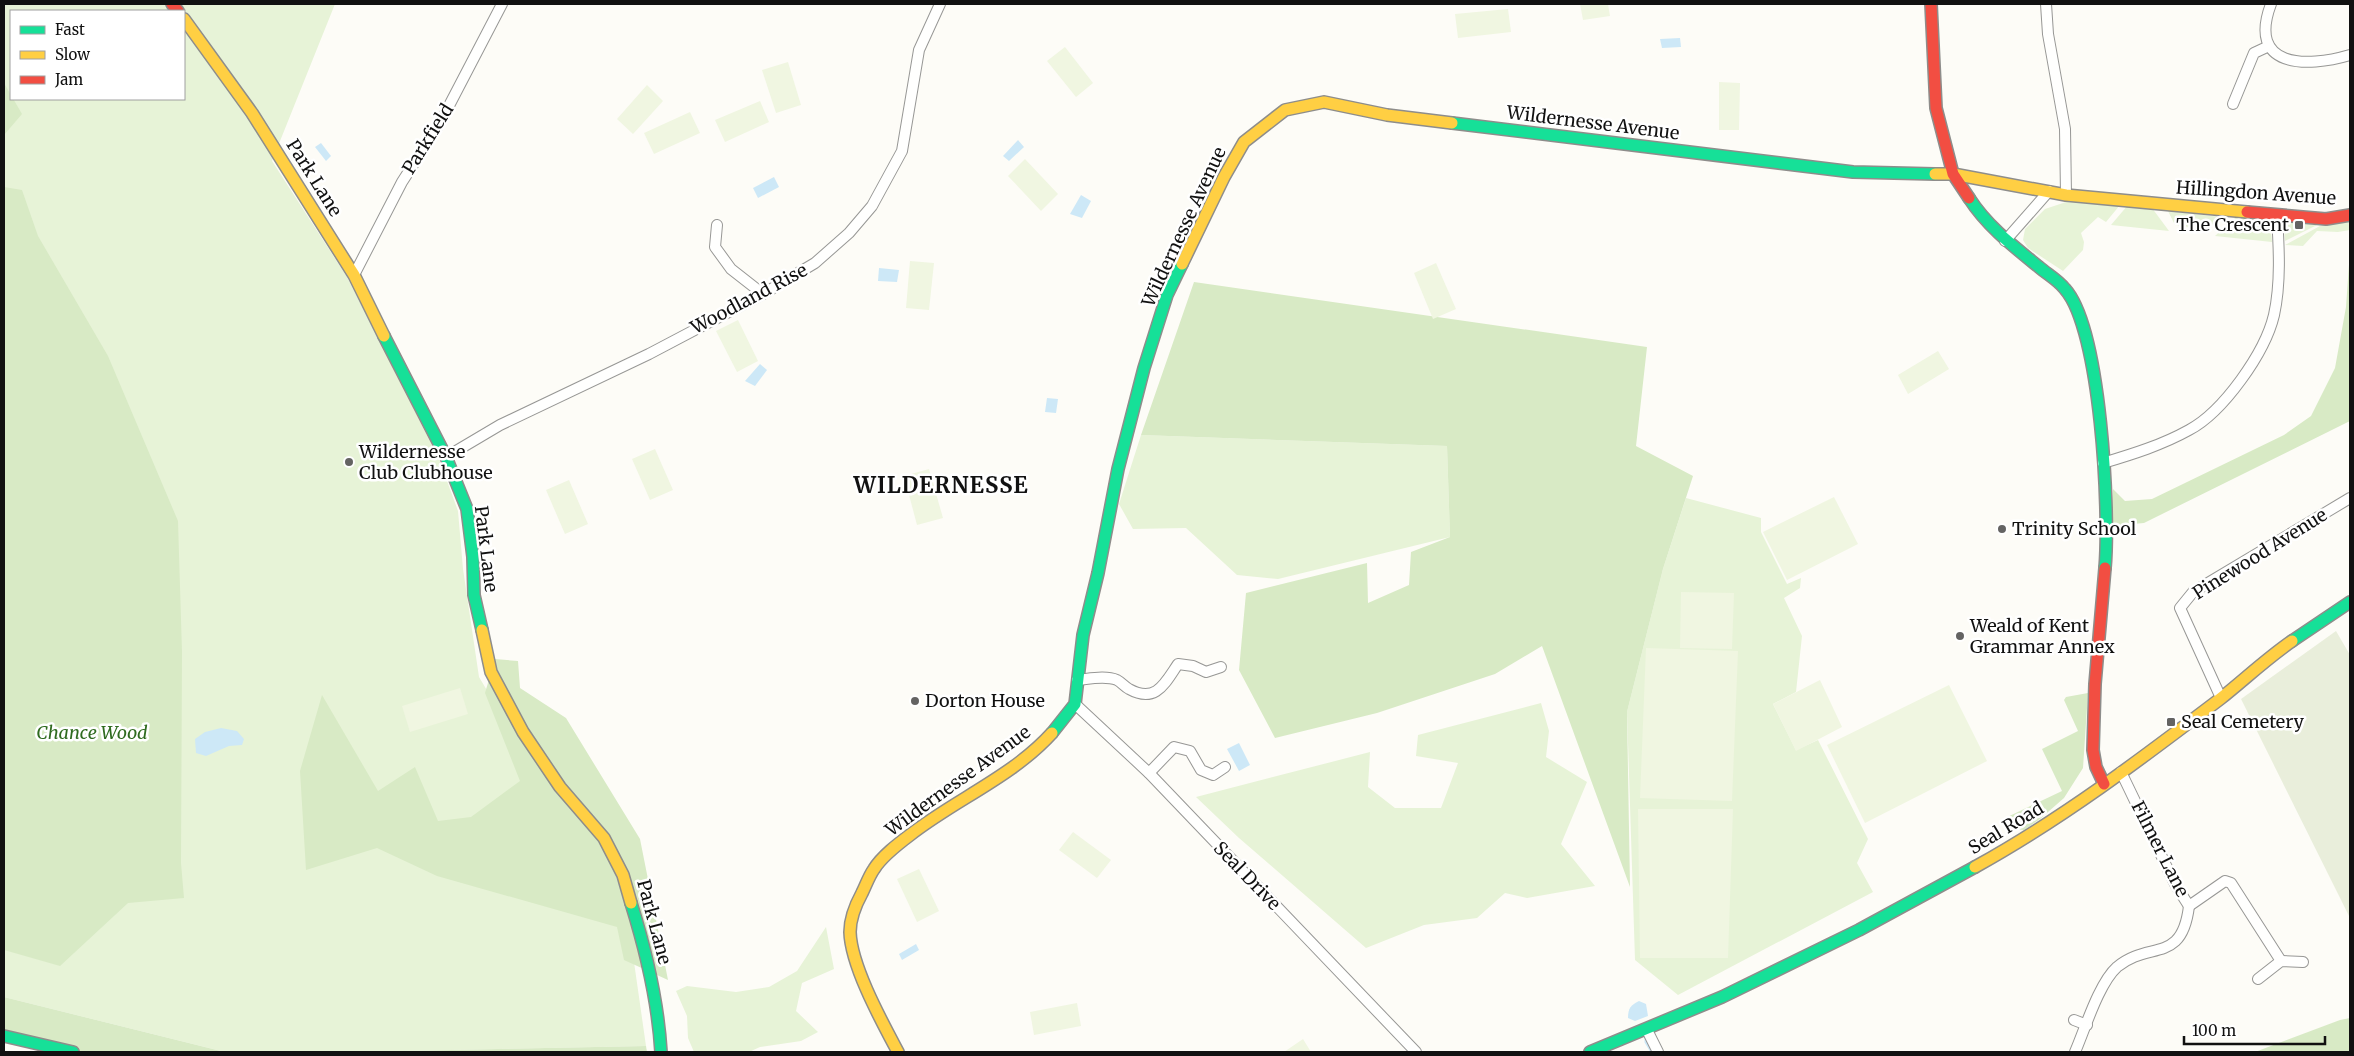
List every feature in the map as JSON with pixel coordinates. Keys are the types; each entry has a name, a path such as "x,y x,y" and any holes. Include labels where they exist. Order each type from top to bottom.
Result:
{"main road":[{"path":"1931,4 1936,108 1953,174 1976,209 2005,241 2064,288 2078,310 2084,327 2097,395 2104,463 2106,555 2095,684 2093,750 2096,767 2104,784"},
{"name":"Park Lane","path":"185,20 252,113 354,275 400,370 446,457 467,509 473,557 474,595 491,672 523,732 560,788 604,838 623,875 642,938 659,1020 662,1052"},
{"name":"Wildernesse Avenue","path":"898,1052 870,998 854,952 850,932 855,907 874,868 898,844 934,816 986,786 1018,764 1051,735 1075,704 1083,635 1098,572 1118,469 1144,368 1167,295 1244,142 1285,110 1324,102 1387,114 1853,172 1953,174 2049,191"},
{"name":"Hillingdon Avenue","path":"2049,191 2159,205 2233,210 2277,216 2326,219 2350,215"},
{"name":"Seal Road","path":"1590,1052 1647,1030 1722,997 1883,918 2024,840 2078,804 2221,698 2282,648 2328,615 2350,602"},
{"path":"4,1036 73,1052"}],"street":[{"name":"Parkfield","path":"354,275 402,182 440,123 502,4"},
{"name":"Woodland Rise","path":"446,457 500,425 648,354 764,294 814,263 849,233 872,206 902,151 920,50 940,4"},
{"path":"2046,4 2048,34 2065,129 2066,194"},
{"path":"2271,4 2265,33 2269,46 2280,58 2297,62 2314,62 2350,55"},
{"path":"2233,104 2254,53 2269,46"},
{"path":"2005,241 2049,191"},
{"path":"2104,463 2143,452 2190,430 2216,411 2241,380 2258,351 2274,316 2278,286 2277,216"},
{"path":"717,225 715,247 731,269 764,294"},
{"name":"Pinewood Avenue","path":"2221,698 2180,608 2193,592 2350,498"},
{"path":"1077,680 1103,678 1116,680 1129,689 1141,694 1157,692 1164,686 1178,664 1193,666 1206,672 1220,666"},
{"name":"Seal Drive","path":"1075,704 1149,773 1416,1052"},
{"path":"1149,773 1174,747 1190,751 1201,770 1213,775 1225,767"},
{"name":"Filmer Lane","path":"2121,772 2175,884 2189,906 2218,884 2224,881 2231,883 2281,961"},
{"path":"2074,1052 2105,981 2118,966 2160,950 2177,940 2187,924 2189,906"},
{"path":"2258,979 2281,961 2303,962"},
{"path":"2074,1020 2087,1025"},
{"path":"1647,1030 1658,1052"}],"green space":[{"path":"4,4 335,4 272,161 347,277 439,459 458,511 463,569 479,677 629,927 646,1046 355,1052 225,1052 4,997"},
{"path":"1580,4 1608,4 1610,16 1583,20"},
{"path":"1508,9 1511,32 1458,38 1455,14"},
{"path":"1065,47 1093,83 1076,97 1047,61"},
{"path":"788,62 801,105 776,113 762,70"},
{"path":"1719,82 1740,83 1739,130 1719,130"},
{"path":"4,83 10,93 10,100 14,100 22,114 4,135"},
{"path":"647,85 663,101 633,134 617,119"},
{"path":"760,101 769,122 725,142 715,120"},
{"path":"690,112 700,133 654,154 644,133"},
{"path":"1025,159 1058,194 1041,211 1008,176"},
{"name":"Chance Wood","path":"4,187 22,190 38,236 108,356 178,521 182,652 181,863 184,898 128,903 60,966 4,950"},
{"path":"2072,200 2120,205 2106,222 2098,217 2081,233 2084,242 2083,250 2063,271 2028,248 2023,240 2025,229 2045,209"},
{"path":"2128,205 2152,208 2169,231 2111,225"},
{"path":"2168,211 2221,217 2211,225 2194,228 2175,225"},
{"path":"2237,216 2270,220 2272,242 2215,236"},
{"path":"2350,219 2350,230 2338,232 2317,231 2303,246 2285,245 2320,226"},
{"path":"2286,222 2317,225 2285,241 2284,224"},
{"path":"2350,250 2350,421 2144,523 2110,526 2113,489 2125,501 2152,499 2284,435 2311,416 2335,368 2346,307"},
{"path":"910,261 934,263 929,310 906,308"},
{"path":"1436,263 1456,309 1433,319 1414,273"},
{"path":"1194,282 1647,347 1636,446 1693,476 1663,569 1627,712 1630,887 1542,646 1495,674 1377,713 1275,738 1239,670 1246,593 1367,563 1368,603 1409,585 1411,552 1450,537 1447,446 1141,435"},
{"path":"738,320 758,361 737,372 716,331"},
{"path":"1938,351 1949,369 1908,394 1898,375"},
{"path":"1141,435 1447,446 1450,537 1278,579 1237,575 1186,528 1133,529 1119,504"},
{"path":"655,449 673,490 650,500 632,459"},
{"path":"929,469 943,518 917,525 904,476"},
{"path":"569,480 588,524 565,534 546,490"},
{"path":"1834,497 1858,544 1787,580 1763,532"},
{"path":"1686,498 1761,518 1761,532 1787,584 1801,578 1800,588 1784,598 1802,636 1796,692 1773,704 1796,750 1818,740 1868,839 1857,863 1873,892 1678,995 1635,960 1627,712 1663,569"},
{"path":"1681,592 1734,593 1732,649 1680,648"},
{"path":"2336,631 2350,655 2350,918 2241,699"},
{"path":"1646,648 1738,651 1732,801 1640,798"},
{"path":"495,659 518,661 520,688 566,718 640,839 668,980 624,960 617,927 437,876 377,848 306,870 300,771 322,695 378,791 415,767 438,821 471,817 520,781 485,693"},
{"path":"1820,680 1842,727 1796,751 1773,704"},
{"path":"1949,685 1987,761 1865,823 1827,745"},
{"path":"460,688 468,714 410,732 402,706"},
{"path":"2088,693 2083,768 2064,798 2040,819 2024,830 2011,829 2001,820 2062,791 2042,749 2078,731 2064,700 2066,697"},
{"path":"1541,703 1549,731 1546,757 1587,782 1561,844 1595,886 1527,898 1505,893 1477,918 1424,925 1366,948 1239,838 1196,797 1370,752 1368,787 1395,808 1441,808 1458,763 1416,756 1418,735"},
{"path":"1638,809 1733,809 1728,958 1640,958"},
{"path":"1073,832 1111,860 1097,878 1059,850"},
{"path":"919,869 939,911 917,922 897,879"},
{"path":"826,927 834,969 802,983 796,1011 818,1032 801,1041 760,1047 749,1052 694,1052 688,1038 687,1016 676,991 687,986 736,992 769,987 797,971"},
{"path":"4,997 225,1052 82,1052 4,1038"},
{"path":"1077,1003 1081,1026 1034,1035 1030,1012"},
{"path":"2350,1018 2350,1052 2255,1052 2340,1020"},
{"path":"1303,1039 1311,1052 1284,1052"},
{"path":"646,1046 647,1052 355,1052"}],"water":[{"path":"1680,38 1681,47 1662,48 1660,39"},
{"path":"1018,140 1024,147 1009,161 1003,156"},
{"path":"321,143 331,156 326,161 315,147"},
{"path":"774,177 779,187 758,198 753,188"},
{"path":"1081,195 1091,201 1082,218 1070,214"},
{"path":"879,268 899,270 897,282 878,281"},
{"path":"760,364 767,370 755,386 745,381"},
{"path":"1047,398 1058,399 1056,413 1045,412"},
{"path":"221,728 237,731 244,739 242,745 229,746 206,756 196,753 195,739 205,732"},
{"path":"1239,743 1250,765 1239,771 1227,749"},
{"path":"916,944 919,950 902,960 899,954"},
{"path":"1639,1001 1646,1004 1648,1016 1635,1021 1628,1018 1629,1009"}],"waterway":[{"path":"1646,1035 1646,1042 1652,1052"}],"traffic: fast":[{"path":"1452,123 1853,172 1935,174"},
{"path":"1969,198 1984,218 2001,235 2065,289 2077,310 2087,342 2095,380 2100,423 2106,506 2105,568"},
{"path":"1052,733 1075,704 1083,635 1098,573 1118,469 1144,368 1167,295 1182,264"},
{"path":"384,336 446,457 467,509 473,557 474,595 482,630"},
{"path":"2292,641 2350,602"},
{"path":"1590,1052 1722,997 1859,930 1975,867"},
{"path":"631,903 642,939 650,976 661,1052"},
{"path":"4,1036 73,1052"}],"traffic: slow":[{"path":"185,20 252,113 354,275 384,336"},
{"path":"1182,264 1224,177 1244,142 1285,110 1324,102 1387,115 1452,123"},
{"path":"1935,174 1953,174 2066,195 2247,212"},
{"path":"482,630 491,672 523,732 560,787 604,838 623,875 631,903"},
{"path":"1975,867 2039,829 2100,788 2220,699 2292,641"},
{"path":"898,1052 868,994 852,946 850,932 852,917 869,878 881,859 900,842 1002,775 1036,749 1052,733"}],"traffic: jam":[{"path":"172,4 177,10"},
{"path":"1931,4 1936,108 1953,174 1969,198"},
{"path":"2247,212 2326,219 2350,215"},
{"path":"2104,784 2096,767 2093,750 2095,684 2105,568"}],"place":[{"name":"The Crescent","path":"2299,225"},
{"name":"Wildernesse Club Clubhouse","path":"349,462"},
{"name":"Trinity School","path":"2002,529"},
{"name":"Weald of Kent Grammar Annex","path":"1960,636"},
{"name":"Dorton House","path":"915,701"},
{"name":"Seal Cemetery","path":"2171,722"}],"district":[{"name":"WILDERNESSE","path":"941,485"}]}
